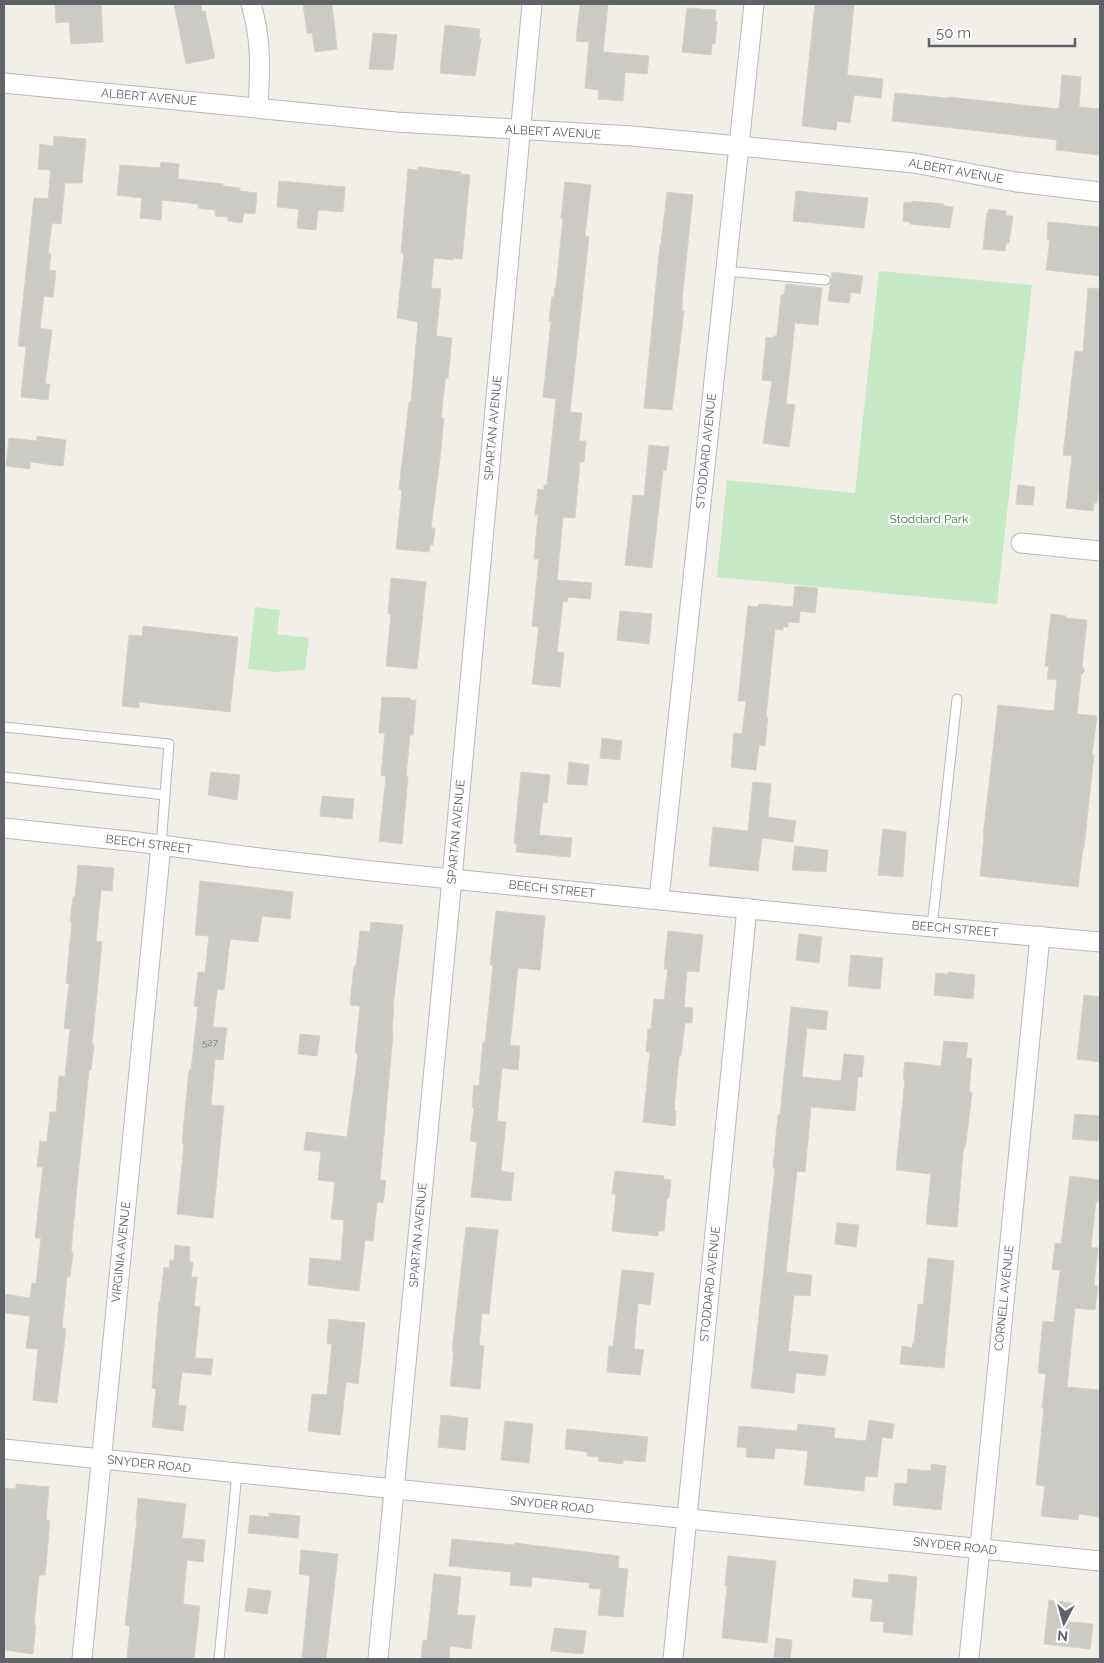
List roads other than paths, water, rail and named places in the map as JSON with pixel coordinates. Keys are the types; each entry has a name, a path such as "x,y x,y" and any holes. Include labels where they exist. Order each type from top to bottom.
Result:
{"street":[{"path":"251,4 257,23 261,53 258,108"},
{"name":"SPARTAN AVENUE","path":"378,1659 532,4"},
{"name":"STODDARD AVENUE","path":"659,899 754,4"},
{"name":"ALBERT AVENUE","path":"4,83 396,122 632,136 914,163 1016,182 1100,192"},
{"path":"1021,543 1100,551"},
{"name":"BEECH STREET","path":"4,828 452,879 1100,942"},
{"name":"VIRGINIA AVENUE","path":"82,1659 160,845"},
{"name":"STODDARD AVENUE","path":"674,1659 747,908"},
{"name":"CORNELL AVENUE","path":"969,1659 1040,936"},
{"name":"SNYDER ROAD","path":"4,1449 1100,1561"}],"lane":[{"path":"726,271 825,280"},
{"path":"932,927 957,699"},
{"path":"4,727 168,744 160,845"},
{"path":"4,777 165,795"},
{"path":"218,1659 237,1473"}],"park label":[{"name":"Stoddard Park","path":"929,519"}]}
